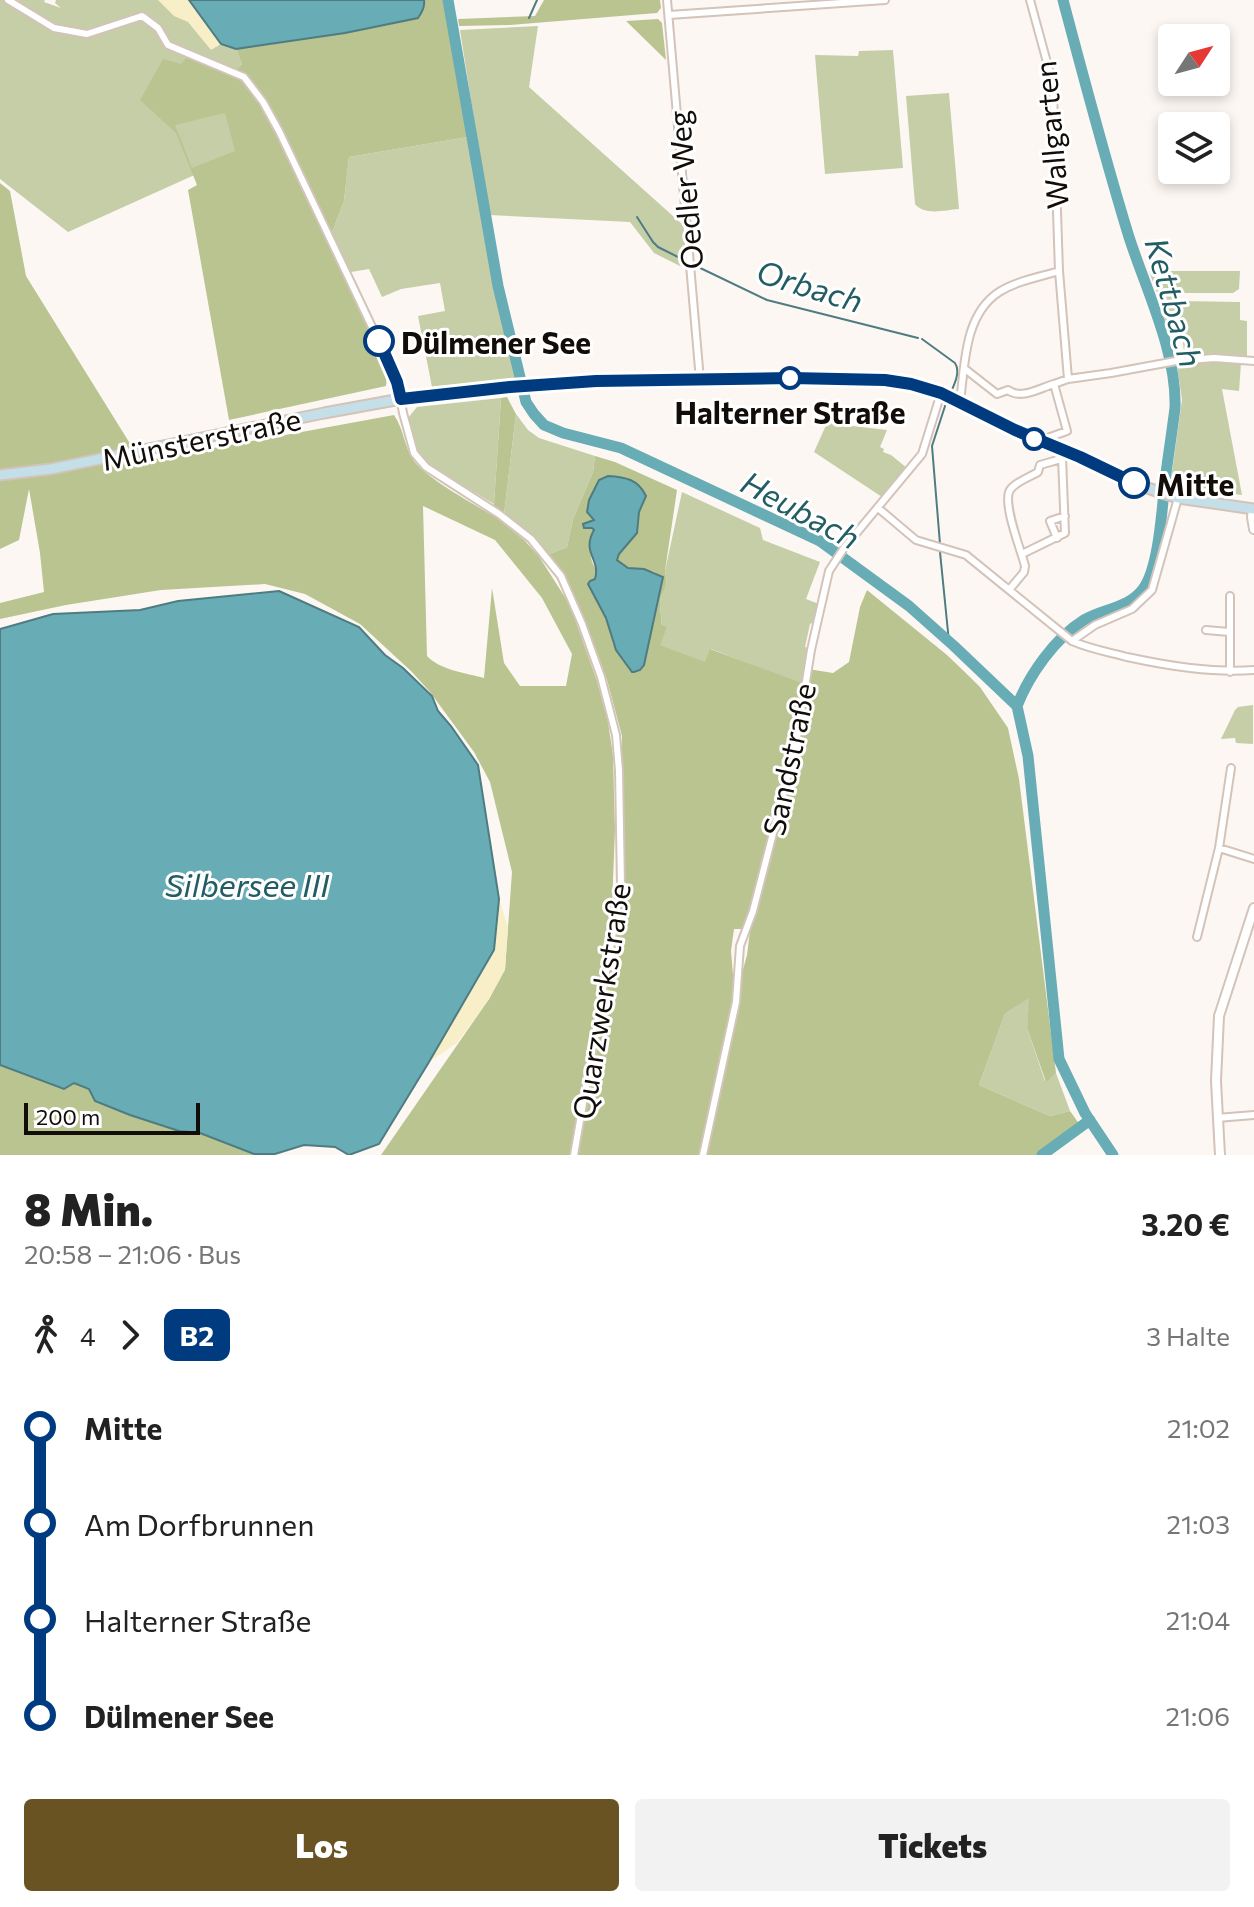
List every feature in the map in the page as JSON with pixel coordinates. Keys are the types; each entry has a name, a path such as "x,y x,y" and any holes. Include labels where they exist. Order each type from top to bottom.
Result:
{"main road":[{"path":"401,399 538,384 858,378 911,384 950,397 1063,455 1128,481 1175,497 1254,507"},
{"name":"Münsterstraße","path":"0,475 51,469 401,399"}],"street":[{"path":"8,0 26,10 30,0"},
{"name":"Oedler Weg","path":"667,0 700,380"},
{"path":"669,15 885,0"},
{"name":"Wallgarten","path":"1030,0 1053,92 1059,271 1068,379"},
{"name":"Quarzwerkstraße","path":"26,10 54,28 87,34 142,16 158,28 168,45 244,77 267,109 379,341 397,382 414,453 426,467 499,514 531,539 561,576 596,664 616,735 619,771 621,886 574,1155"},
{"path":"950,397 965,369 973,323 987,303 1007,288 1059,271"},
{"path":"965,369 997,394 1008,390 1020,395 1068,379 1176,361 1214,358 1254,361"},
{"path":"1039,441 1067,431 1054,384"},
{"name":"Sandstraße","path":"703,1155 736,1002 740,946 753,911 796,744 811,650 829,571 844,548 922,454 950,397"},
{"path":"1009,590 1024,572 1025,566 1008,509 1008,493 1013,486 1038,472 1040,465 1063,455 1065,533 1022,554"},
{"path":"1071,639 1132,609 1152,590 1175,497"},
{"path":"1254,507 1254,529"},
{"path":"878,508 916,540 966,555 1071,639 1089,648 1166,665 1230,672 1254,670"},
{"path":"1057,538 1050,521 1065,516"},
{"path":"1230,596 1230,672"},
{"path":"1206,630 1229,632"},
{"path":"1197,937 1219,848 1231,768"},
{"path":"1219,848 1254,859"},
{"path":"1220,1155 1216,1070 1219,1016 1254,908"},
{"path":"1217,1118 1254,1115"}],"green space":[{"path":"0,0 45,0 61,8 55,3 56,0 189,0 221,44 236,49 242,64 233,72 261,145 68,232 0,179"},
{"path":"424,0 443,0 468,137 349,157 344,201 331,235 351,272 345,276 378,346 386,386 229,420 188,190 197,185 176,133 140,100 163,59 181,64 186,58 230,75 242,64 236,49 345,33 418,18","holes":["225,113 235,151 192,168 175,125"]},
{"path":"544,0 660,0 661,8 657,13 459,26 458,19 535,16"},
{"path":"658,19 662,23 666,60 626,21"},
{"path":"538,26 529,87 683,225 688,270 654,253 630,222 489,215 460,30"},
{"path":"893,50 903,168 825,174 815,55 858,56 859,51"},
{"path":"949,93 959,209 929,211 915,204 906,96"},
{"path":"468,137 495,291 516,378 432,387 418,316 445,311 440,283 401,289 382,297 369,269 351,272 331,235 344,201 349,157"},
{"path":"0,183 10,191 26,276 143,461 394,415 411,456 420,468 492,515 501,398 507,397 516,414 503,523 538,555 570,605 597,681 613,755 615,830 612,905 572,1155 381,1155 489,999 505,969 512,872 490,782 474,752 412,672 360,624 305,594 265,584 161,590 0,619 0,603 44,592 29,489 19,540 0,549","holes":["423,506 495,540 542,598 572,654 566,686 520,686 504,663 492,588 484,678 446,668 427,656"]},
{"path":"1149,271 1240,271 1239,289 1233,293 1180,293 1179,301 1240,302 1240,320 1247,321 1247,356 1184,354 1184,336 1177,337 1174,325 1178,322 1163,321 1164,293 1157,293"},
{"path":"1218,361 1241,363 1239,391 1222,389 1242,495 1170,486 1182,400 1177,365"},
{"path":"501,398 494,504 427,464 417,452 408,418 417,407"},
{"path":"516,414 528,430 539,438 595,456 593,472 573,519 567,547 547,555 504,515"},
{"path":"827,423 887,430 880,447 907,468 882,497 814,452"},
{"path":"595,456 677,490 665,571 666,587 660,604 661,624 667,627 660,645 705,662 710,649 802,683 806,681 808,669 833,673 849,662 860,607 867,590 971,678 1008,728 1019,779 1056,1073 1046,1082 1027,1028 1029,998 1005,1014 979,1085 1050,1116 1070,1111 1080,1125 1079,1129 1042,1155 574,1155 621,886 622,736 593,641 578,607 547,555 567,547 573,519 593,472","holes":["646,496 639,512 637,533 617,560 628,568 655,572 640,670 634,672 613,644 606,618 588,585 597,574 591,557 594,529 586,528 587,522 592,522 593,518","752,915 747,955 735,998 731,951 734,929 746,929"]},
{"path":"682,492 760,528 763,540 820,562 806,599 819,604 816,621 810,624 801,684 711,649 706,663 659,645 666,627 661,624 660,599 666,586 665,571"},
{"path":"1253,705 1253,744 1236,743 1235,738 1221,739 1235,710"},
{"path":"1030,997 1027,1028 1045,1081 1056,1073 1070,1111 1050,1116 979,1085 1005,1014"},
{"path":"0,1065 64,1089 74,1083 179,1131 200,1133 256,1155 0,1155"}],"sand":[{"path":"158,0 189,0 221,44 211,50 188,22 174,16"},
{"path":"499,899 508,927 505,970 489,999 457,1043 429,1062 494,950"}],"water":[{"path":"189,0 424,0 424,3 418,18 345,33 236,49 221,44"},
{"path":"608,476 630,480 646,496 639,512 637,533 617,560 628,568 644,569 663,577 644,665 634,672 616,650 606,618 588,584 595,579 596,572 590,550 594,530 584,528 583,524 594,520 587,512 589,500 599,480"},
{"name":"Silbersee III","path":"279,591 359,627 385,655 432,696 438,711 478,765 499,899 494,950 429,1062 379,1144 349,1155 335,1147 304,1145 275,1154 254,1154 200,1133 179,1131 130,1115 95,1101 89,1089 74,1083 64,1089 0,1065 0,629 53,614 140,610 178,601"}],"waterway":[{"name":"Heubach","path":"448,0 498,286 526,402 534,414 544,425 621,448 820,541 909,606 1017,706 1028,756 1059,1059 1085,1113 1113,1155"},
{"name":"Orbach","path":"529,18 537,0"},
{"name":"Kettbach","path":"1017,706 1028,682 1063,637 1084,620 1130,601 1143,589 1153,567 1159,537 1175,408 1166,343 1120,208 1063,0"},
{"name":"Orbach","path":"637,217 658,247 684,260"},
{"name":"Orbach","path":"694,265 767,300 918,338"},
{"name":"Orbach","path":"922,339 955,363 957,374 950,394"},
{"name":"Orbach","path":"940,544 932,446 947,400"},
{"name":"Orbach","path":"940,552 949,642"},
{"path":"1042,1155 1090,1120"}],"bus line":[{"name":"B2","path":"379,341 401,399 596,381 858,378 911,384 941,393 1134,483"}],"place":[{"name":"Dülmener See","path":"379,341"},
{"name":"Halterner Straße","path":"790,378"},
{"name":"Mitte","path":"1134,483"}]}
